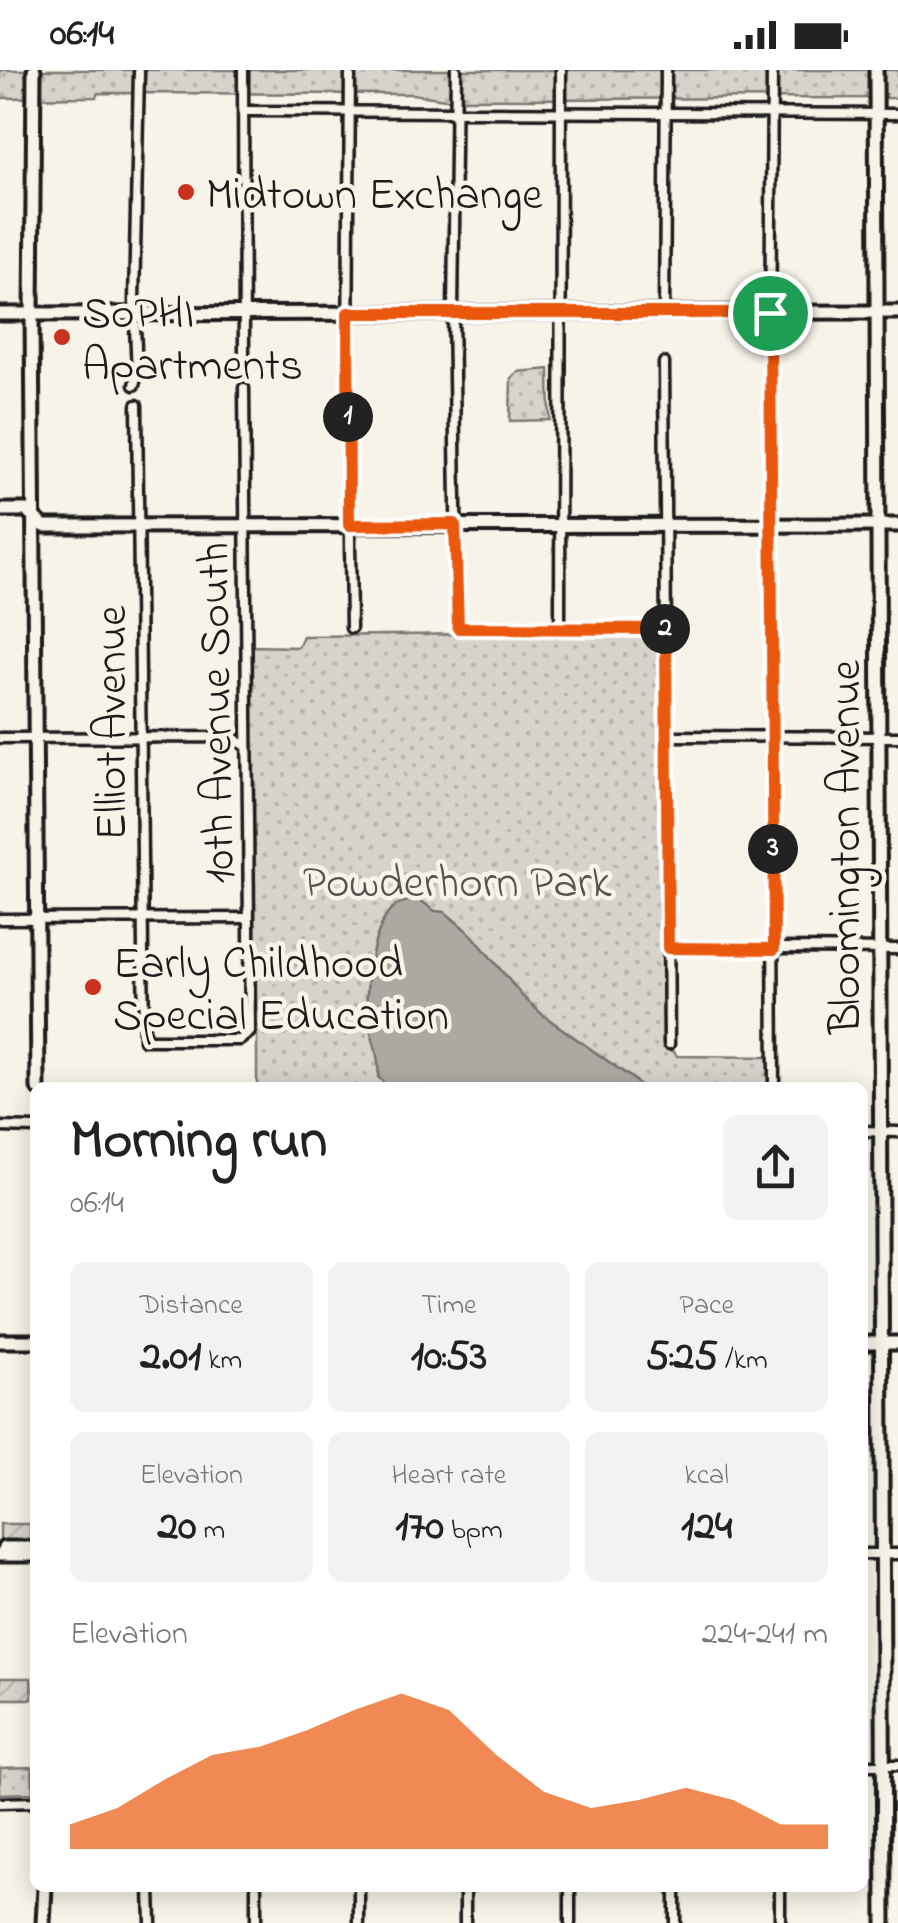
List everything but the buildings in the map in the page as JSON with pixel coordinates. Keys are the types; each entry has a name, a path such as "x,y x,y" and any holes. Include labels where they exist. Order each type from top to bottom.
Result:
{"street":[{"path":"34,70 38,1082"},
{"path":"239,370 244,356 243,70"},
{"path":"350,70 350,628"},
{"path":"456,70 453,313 458,628 666,629"},
{"path":"560,629 561,70"},
{"path":"664,313 666,70"},
{"name":"Bloomington Avenue","path":"876,70 884,1923"},
{"path":"772,71 774,1082"},
{"path":"134,386 139,72"},
{"path":"244,109 455,106 561,114 771,115 876,108 898,114"},
{"path":"0,314 898,312"},
{"path":"664,363 669,1044"},
{"name":"10th Avenue South","path":"144,1040 240,1040 250,1032 244,388"},
{"name":"Elliot Avenue","path":"137,406 144,1040"},
{"path":"0,510 26,510 44,526 898,525"},
{"path":"0,738 232,736 246,720"},
{"path":"232,736 246,746"},
{"path":"666,736 898,737"},
{"path":"0,919 248,918"},
{"path":"668,948 898,948"},
{"path":"0,1127 30,1128"},
{"path":"868,1131 898,1132"},
{"path":"0,1341 30,1341"},
{"path":"868,1343 898,1343"},
{"path":"0,1552 30,1551"},
{"path":"868,1554 898,1554"},
{"path":"868,1765 898,1765"},
{"path":"0,1803 30,1802"},
{"path":"43,1923 45,1892"},
{"path":"150,1892 151,1923"},
{"path":"256,1892 256,1923"},
{"path":"359,1892 360,1923"},
{"path":"465,1892 466,1923"},
{"path":"570,1892 570,1923"},
{"path":"675,1892 675,1923"},
{"path":"780,1892 780,1923"}],"green space":[{"path":"0,70 898,70 898,98 445,99 412,94 98,93 96,97 0,98"},
{"path":"549,369 550,420 510,421 511,378 518,372"},
{"name":"Powderhorn Park","path":"660,632 663,1037 677,1056 770,1057 770,1082 257,1082 250,646 298,647 303,636"},
{"path":"0,1524 30,1524 30,1541 0,1541"},
{"path":"0,1678 30,1678 30,1699 0,1699"},
{"path":"30,1767 30,1793 0,1794 0,1768"}],"shaded area":[{"path":"420,900 435,911 445,912 473,936 523,997 543,1015 636,1082 383,1082 378,1077 367,1012 368,979 381,927 388,914 408,901"}],"place":[{"name":"Midtown Exchange","path":"186,192"},
{"name":"SoPHI Apartments","path":"62,337"},
{"name":"Early Childhood Special Education","path":"93,987"}],"route":[{"path":"348,313 770,313 774,949 668,948 666,629 461,630 456,624 455,524 349,525 348,313"}]}
